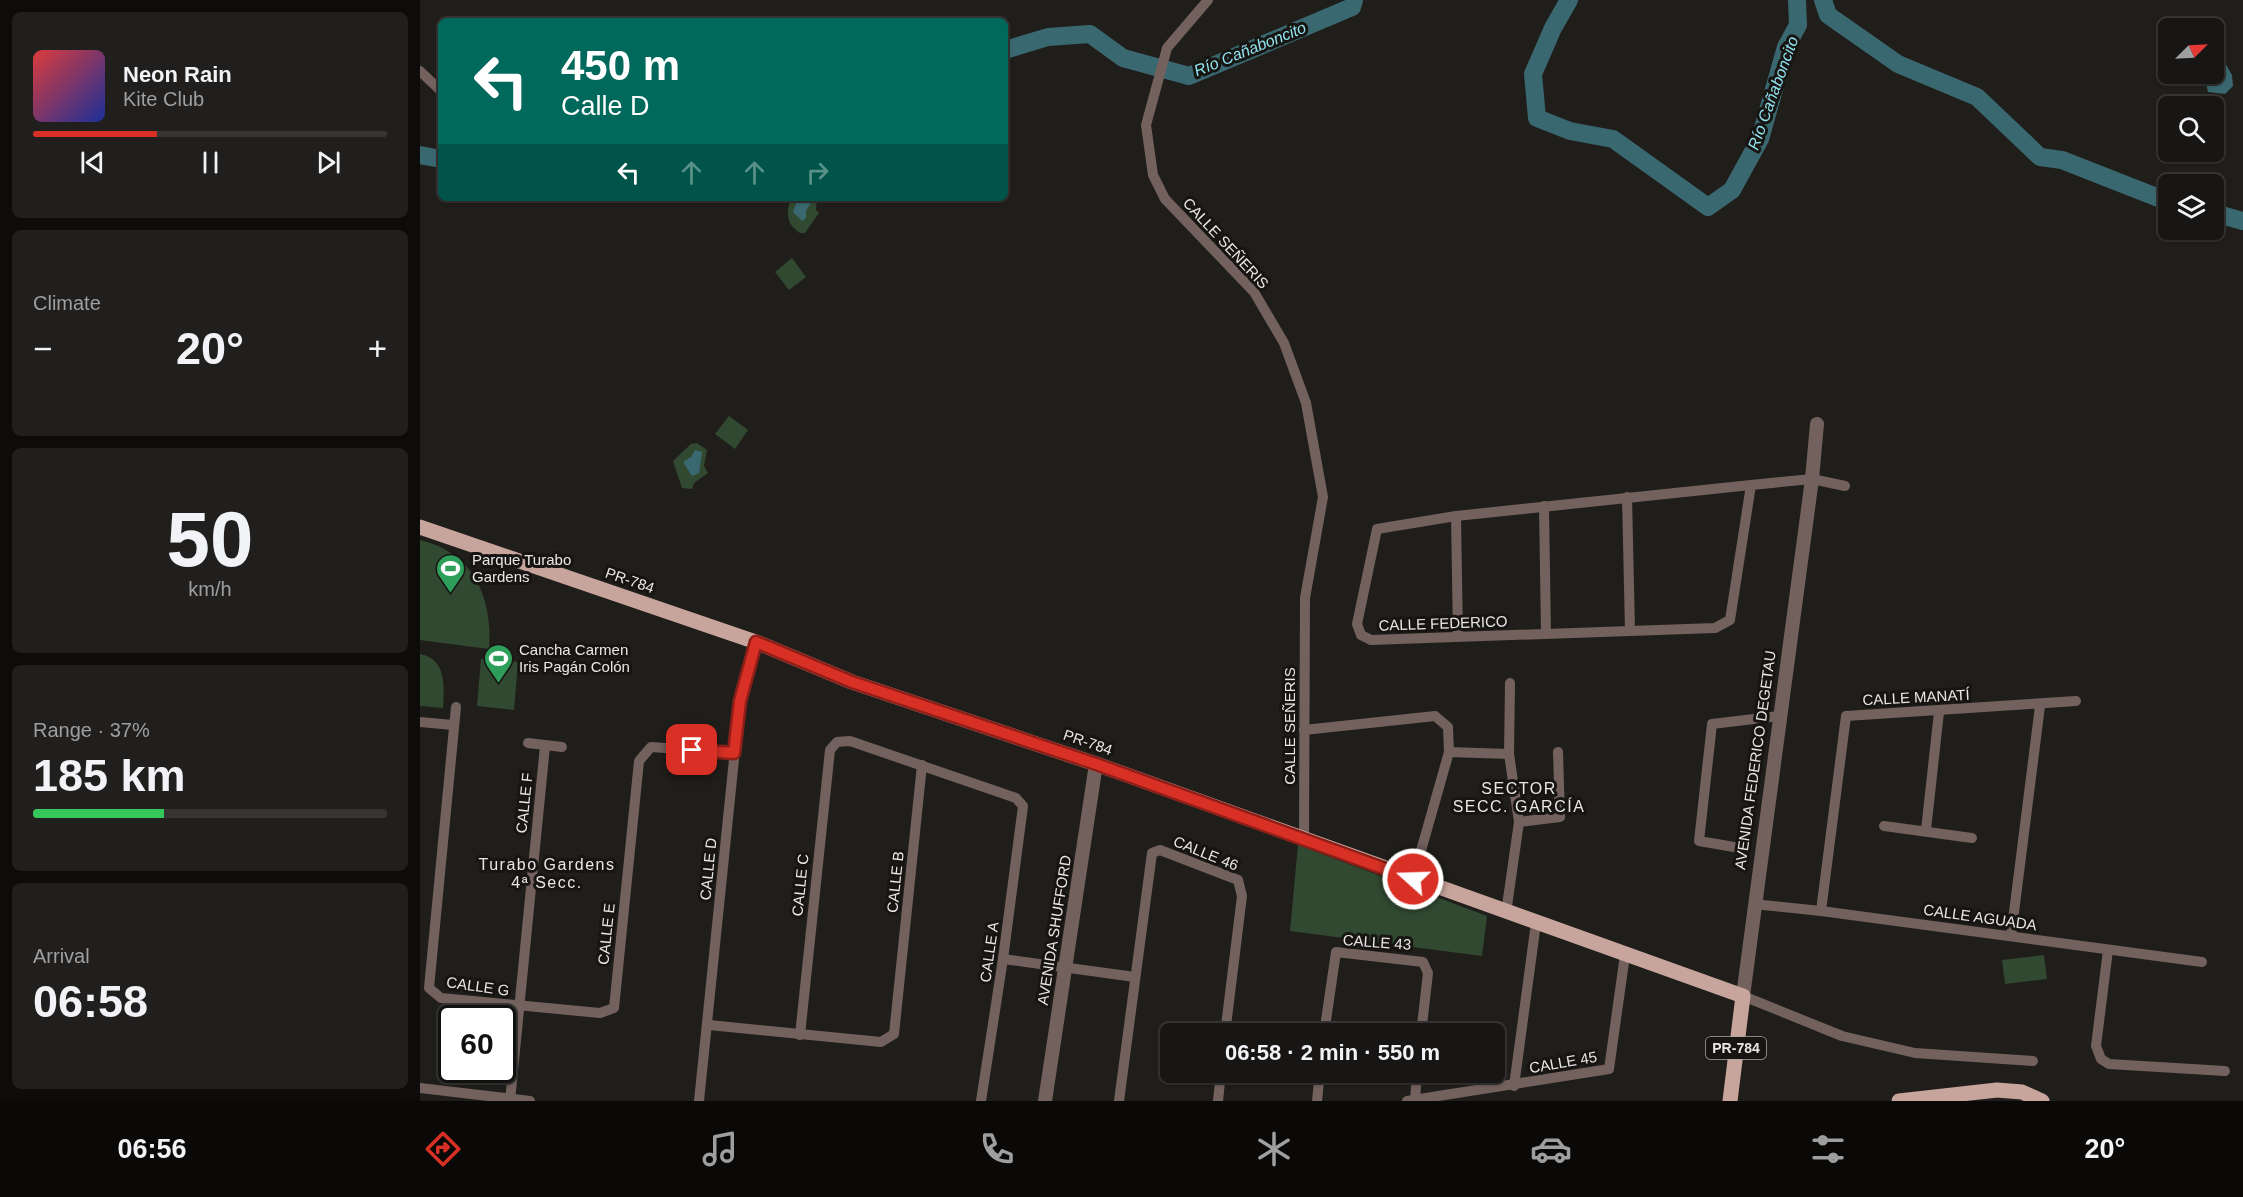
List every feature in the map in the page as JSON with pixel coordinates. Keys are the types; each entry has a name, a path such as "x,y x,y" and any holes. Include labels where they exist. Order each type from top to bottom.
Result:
{"main road":[{"name":"PR-784","path":"420,527 756,642 852,682 1096,764 1506,913 1743,996"},
{"name":"AVENIDA FEDERICO DEGETAU","path":"1730,1101 1743,996"},
{"path":"1899,1101 1997,1090 2022,1092 2043,1101"}],"street":[{"name":"CALLE SEÑERIS","path":"1208,0 1167,48 1146,125 1153,175 1166,199 1254,292 1284,343 1306,403 1323,497 1305,598 1304,839"},
{"path":"420,71 438,88"},
{"name":"AVENIDA FEDERICO DEGETAU","path":"1743,996 1812,479 1817,423"},
{"name":"CALLE FEDERICO","path":"1751,485 1730,620 1715,628 1371,640 1360,635 1357,624 1377,529 1456,516 1627,497 1812,479 1845,486"},
{"path":"1627,497 1630,630"},
{"path":"1544,506 1546,634"},
{"path":"1456,516 1458,638"},
{"name":"CALLE D","path":"699,1101 709,1025 740,701 756,642"},
{"path":"1506,913 1519,822 1509,754 1510,683"},
{"name":"CALLE MANATÍ","path":"1821,910 1846,716 2040,706 2076,701"},
{"path":"2011,936 2040,706"},
{"name":"CALLE G","path":"456,707 429,988 441,998 519,1006"},
{"path":"1926,831 1939,712"},
{"path":"1304,730 1435,716 1448,727 1449,752 1413,879"},
{"path":"1740,848 1700,841 1712,724 1779,716"},
{"path":"420,722 453,725"},
{"name":"CALLE C","path":"800,1035 830,750 837,742 850,741 922,765"},
{"path":"528,743 562,747"},
{"name":"CALLE F","path":"510,1100 545,746"},
{"name":"CALLE E","path":"519,1006 600,1013 614,1008 639,761 651,747 734,753"},
{"path":"1449,752 1509,754"},
{"path":"1519,822 1560,817 1558,752"},
{"name":"AVENIDA SHUFFORD","path":"1045,1101 1096,764"},
{"name":"CALLE A","path":"922,765 1016,798 1023,806 981,1101"},
{"name":"CALLE B","path":"800,1035 881,1042 894,1034 922,765"},
{"path":"1884,826 1972,838"},
{"name":"CALLE 46","path":"1119,1101 1152,854 1160,850 1238,880 1242,896 1226,1023"},
{"name":"CALLE AGUADA","path":"1754,904 1821,910 2202,962"},
{"path":"1514,1086 1536,923"},
{"path":"2108,950 2096,1046 2101,1059 2109,1064 2224,1071"},
{"name":"CALLE 43","path":"1326,1023 1336,952 1423,962 1428,973 1422,1023"},
{"name":"CALLE 45","path":"1412,1101 1609,1069 1625,955"},
{"path":"1003,959 1135,977"},
{"path":"1743,996 1842,1036 1915,1053 2033,1061"},
{"path":"709,1025 800,1035"},
{"path":"1218,1101 1220,1083"},
{"path":"1317,1101 1319,1083"},
{"path":"1412,1101 1415,1083"},
{"path":"420,1088 530,1101"}],"green space":[{"path":"790,201 817,201 816,210 819,213 805,233 800,233 795,230 788,218"},
{"path":"792,258 806,277 789,290 775,272"},
{"path":"729,416 748,430 735,449 715,434"},
{"path":"697,443 707,450 704,466 708,473 694,483 692,489 682,488 673,461 691,444"},
{"name":"Parque Turabo Gardens","path":"420,540 454,555 476,580 487,612 489,649 420,640"},
{"path":"420,654 435,662 442,675 443,708 420,706"},
{"name":"Cancha Carmen Iris Pagán Colón","path":"481,659 518,662 514,710 477,706"},
{"path":"1298,845 1487,916 1482,956 1290,931"},
{"path":"2044,955 2047,979 2005,984 2002,960"}],"water":[{"path":"2224,63 2232,75 2233,86 2225,94 2208,92 2206,84 2224,84"},
{"path":"797,201 812,201 806,211 806,218 802,221 793,212"},
{"path":"695,450 702,452 699,473 692,476 683,462 691,457"}],"waterway":[{"name":"Río Cañaboncito","path":"1008,49 1048,37 1090,34 1123,58 1189,76 1352,7 1354,0"},
{"name":"Río Cañaboncito","path":"1569,0 1553,28 1533,74 1537,118 1570,131 1613,139 1708,207 1732,190 1760,139 1786,47 1798,25 1797,0"},
{"name":"Río Cañaboncito","path":"1823,0 1828,15 1898,64 1977,97 2040,157 2062,160 2158,198"},
{"name":"Río Cañaboncito","path":"420,155 438,158"},
{"name":"Río Cañaboncito","path":"2224,216 2243,221"}],"place":[{"name":"Parque Turabo Gardens","path":"451,594"},
{"name":"Cancha Carmen Iris Pagán Colón","path":"498,684"}],"district":[{"name":"SECTOR SECC. GARCÍA","path":"1519,797"},
{"name":"Turabo Gardens 4ª Secc.","path":"547,873"}],"route":[{"path":"692,750 734,753 740,701 756,642 852,682 1096,764 1413,879"}]}
